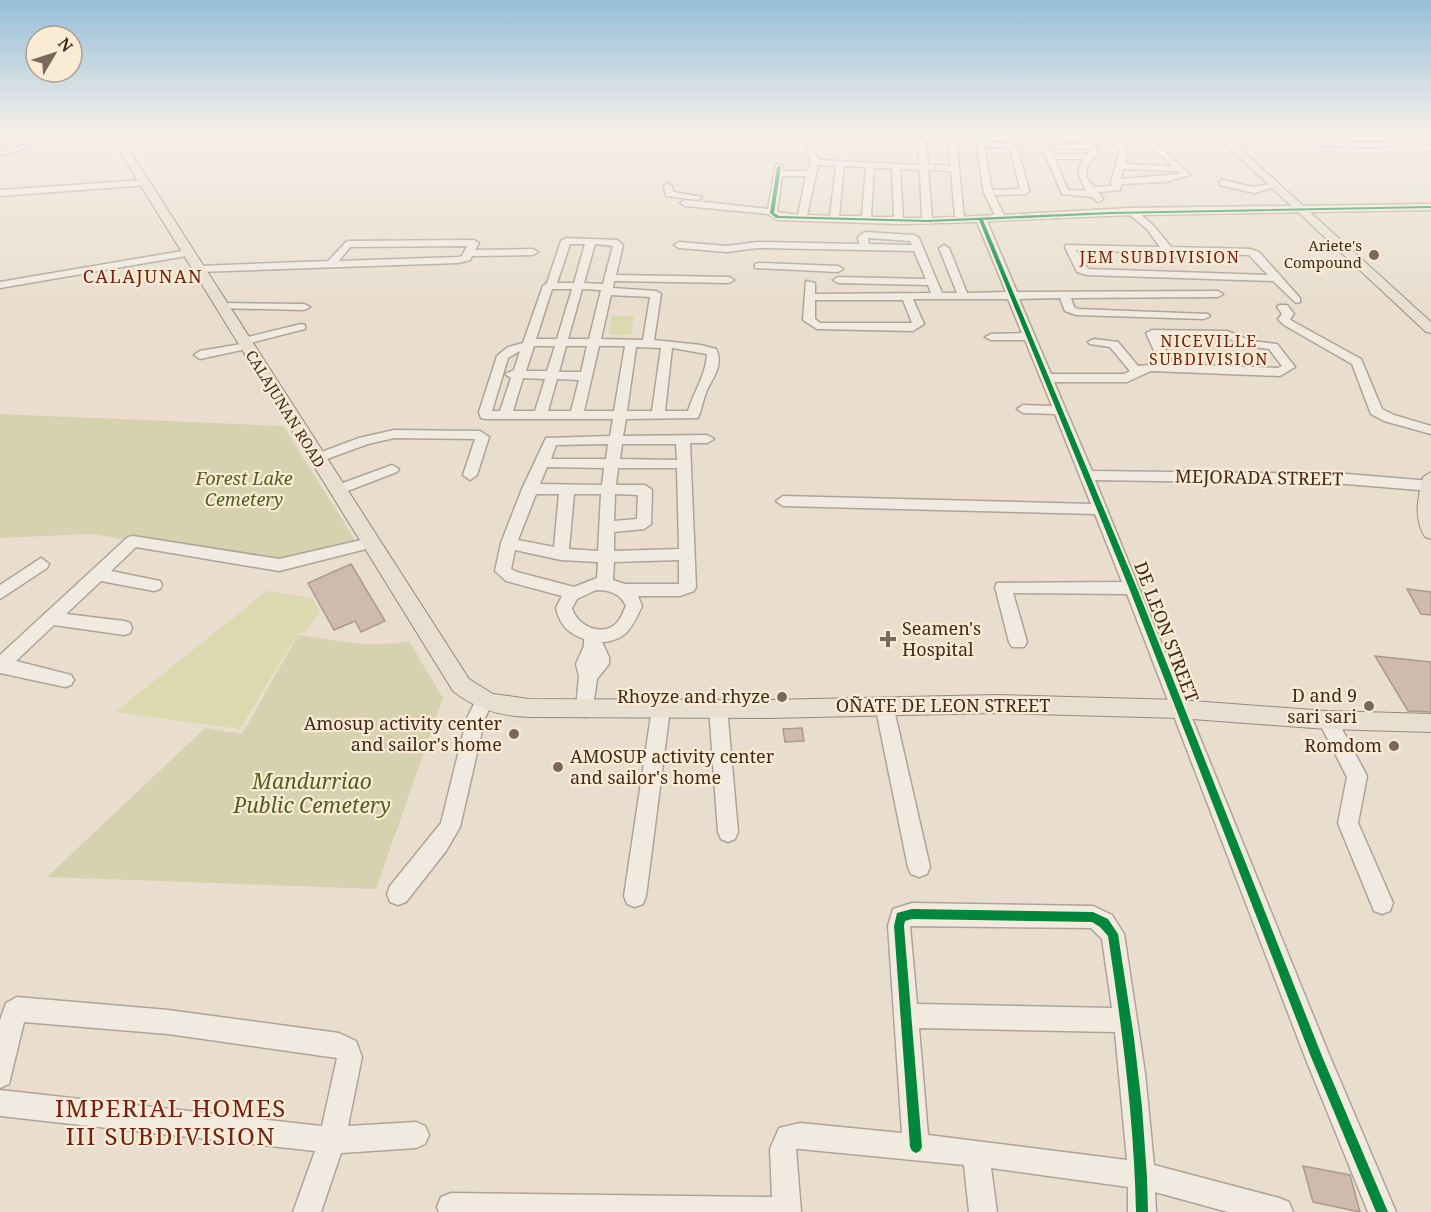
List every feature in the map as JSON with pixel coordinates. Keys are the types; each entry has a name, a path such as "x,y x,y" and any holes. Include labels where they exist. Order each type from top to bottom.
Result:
{"main road":[{"name":"CALAJUNAN ROAD","path":"148,188 316,459 461,685"},
{"path":"1278,188 1431,329"},
{"path":"1430,483 1425,505 1431,533"},
{"name":"OÑATE DE LEON STREET","path":"461,685 497,707 661,709 884,705 1179,709 1327,720 1431,723"}],"street":[{"path":"0,193 79,188"},
{"path":"668,188 669,194 724,198 729,201 729,206"},
{"path":"772,212 776,188"},
{"path":"802,217 807,188"},
{"path":"834,219 837,188"},
{"path":"866,220 868,188"},
{"path":"897,188 899,221"},
{"path":"926,188 927,221"},
{"path":"956,188 960,220"},
{"path":"987,188 1001,218"},
{"path":"988,193 1024,192 1023,188"},
{"path":"1063,188 1065,192 1091,192 1116,188"},
{"path":"1088,188 1110,213"},
{"path":"1243,188 1254,190 1259,188"},
{"path":"685,203 772,212 778,217 899,221 1110,213 1431,207"},
{"path":"1124,204 1150,227 1187,275"},
{"path":"1036,217 1048,230"},
{"name":"DE LEON STREET","path":"981,219 1133,588 1317,1057 1382,1212"},
{"path":"679,245 727,249 739,246 865,247 863,237 865,235 913,237 938,296"},
{"path":"199,269 458,260 466,258 474,243 470,241 347,244 332,264"},
{"path":"505,415 566,241 618,243 576,416"},
{"path":"540,415 591,241"},
{"path":"837,297 838,247"},
{"path":"1277,278 1084,272 1070,247 1250,252 1277,278 1296,300"},
{"path":"944,248 963,295"},
{"path":"468,254 533,252"},
{"path":"0,285 188,253"},
{"path":"759,266 932,282"},
{"path":"533,287 729,280"},
{"path":"810,283 809,320 817,326 907,329 918,324 907,297"},
{"path":"608,285 656,294 648,344"},
{"path":"1126,294 1138,314"},
{"path":"811,297 1218,294"},
{"path":"1064,295 1069,309 1073,312 1204,316"},
{"path":"222,306 304,307"},
{"path":"1283,307 1287,314 1284,319 1288,323 1357,362 1376,411 1389,418 1431,430"},
{"path":"200,355 301,327"},
{"path":"1046,378 1127,378 1143,368 1280,372 1289,367 1273,346 1250,344 1227,334 1152,333 1167,368"},
{"path":"991,336 1029,336"},
{"path":"1094,342 1114,344 1137,372"},
{"path":"561,343 648,344 705,348 712,352 713,356 709,379 702,387 696,414 658,416 486,415 485,412 505,353 529,344 561,343"},
{"path":"605,584 608,489 631,344"},
{"path":"658,416 667,345"},
{"path":"498,373 585,376"},
{"path":"1023,409 1061,410"},
{"path":"316,459 364,441 394,434 480,435 482,438 470,475"},
{"path":"593,641 567,623 565,607 574,593 583,587 605,584 625,590 685,589 688,585 683,439"},
{"path":"574,593 506,575 504,564 509,543 529,489 549,444 554,440 707,439"},
{"path":"540,463 684,464"},
{"path":"337,490 392,469"},
{"name":"MEJORADA STREET","path":"1086,475 1430,483"},
{"path":"529,489 644,489 645,521 639,526 606,527"},
{"path":"561,554 567,489"},
{"path":"783,501 1100,509"},
{"path":"1,666 95,574 129,543 136,540 279,566 370,543"},
{"path":"509,543 561,554 605,558 688,554"},
{"path":"0,593 41,564"},
{"path":"95,574 154,585"},
{"path":"1018,642 1003,586 1133,588"},
{"path":"585,709 588,676 585,664 593,641 617,631 632,616 634,606 625,590"},
{"path":"50,618 124,628"},
{"path":"1,666 65,680"},
{"path":"398,894 450,827 476,718 484,701"},
{"path":"884,705 920,867"},
{"path":"718,708 728,832"},
{"path":"636,896 661,709"},
{"path":"1327,720 1357,776 1358,785 1347,811 1348,823 1382,903"},
{"path":"916,1147 904,1016 899,926 901,918 912,914 1093,917 1104,923 1113,934 1126,1020 1142,1175 1142,1212"},
{"path":"0,1075 14,1011 17,1009 168,1022 339,1045 347,1050 350,1058 332,1140 307,1212"},
{"path":"904,1016 1126,1020"},
{"path":"0,1103 332,1140 416,1135"},
{"path":"452,1207 787,1212 783,1149 788,1137 976,1153 1142,1175 1279,1212"},
{"path":"976,1153 983,1212"}],"shaded area":[{"path":"612,316 634,316 631,335 608,334"},
{"path":"267,591 312,598 320,612 305,633 298,633 240,729 115,712"}],"green space":[{"name":"Forest Lake Cemetery","path":"0,414 283,426 357,543 277,562 132,536 127,540 91,534 0,538"},
{"name":"Mandurriao Public Cemetery","path":"298,635 368,644 409,641 443,698 376,889 47,877 205,728 242,734"}],"building":[{"path":"351,564 385,621 361,632 355,621 334,630 308,583"},
{"path":"1407,589 1431,592 1431,615 1421,614"},
{"path":"1375,656 1431,662 1431,712 1408,711"},
{"path":"802,728 804,741 785,742 783,729"},
{"path":"1303,1166 1350,1175 1360,1212 1313,1202"}],"cycle path":[{"path":"776,188 772,213 778,217 927,221 1110,213 1431,207"},
{"path":"981,219 1133,588 1317,1057 1382,1212"},
{"path":"916,1147 899,926 901,917 912,914 1093,917 1104,923 1113,934 1136,1107 1142,1212"}],"place":[{"name":"Ariete's Compound","path":"1374,255"},
{"name":"Seamen's Hospital","path":"888,639"},
{"name":"Rhoyze and rhyze","path":"782,697"},
{"name":"D and 9 sari sari","path":"1369,706"},
{"name":"Amosup activity center and sailor's home","path":"514,734"},
{"name":"Romdom","path":"1394,746"},
{"name":"AMOSUP activity center and sailor's home","path":"558,767"}],"district":[{"name":"JEM SUBDIVISION","path":"1160,257"},
{"name":"CALAJUNAN","path":"143,277"},
{"name":"NICEVILLE SUBDIVISION","path":"1209,350"},
{"name":"IMPERIAL HOMES III SUBDIVISION","path":"171,1123"}]}
